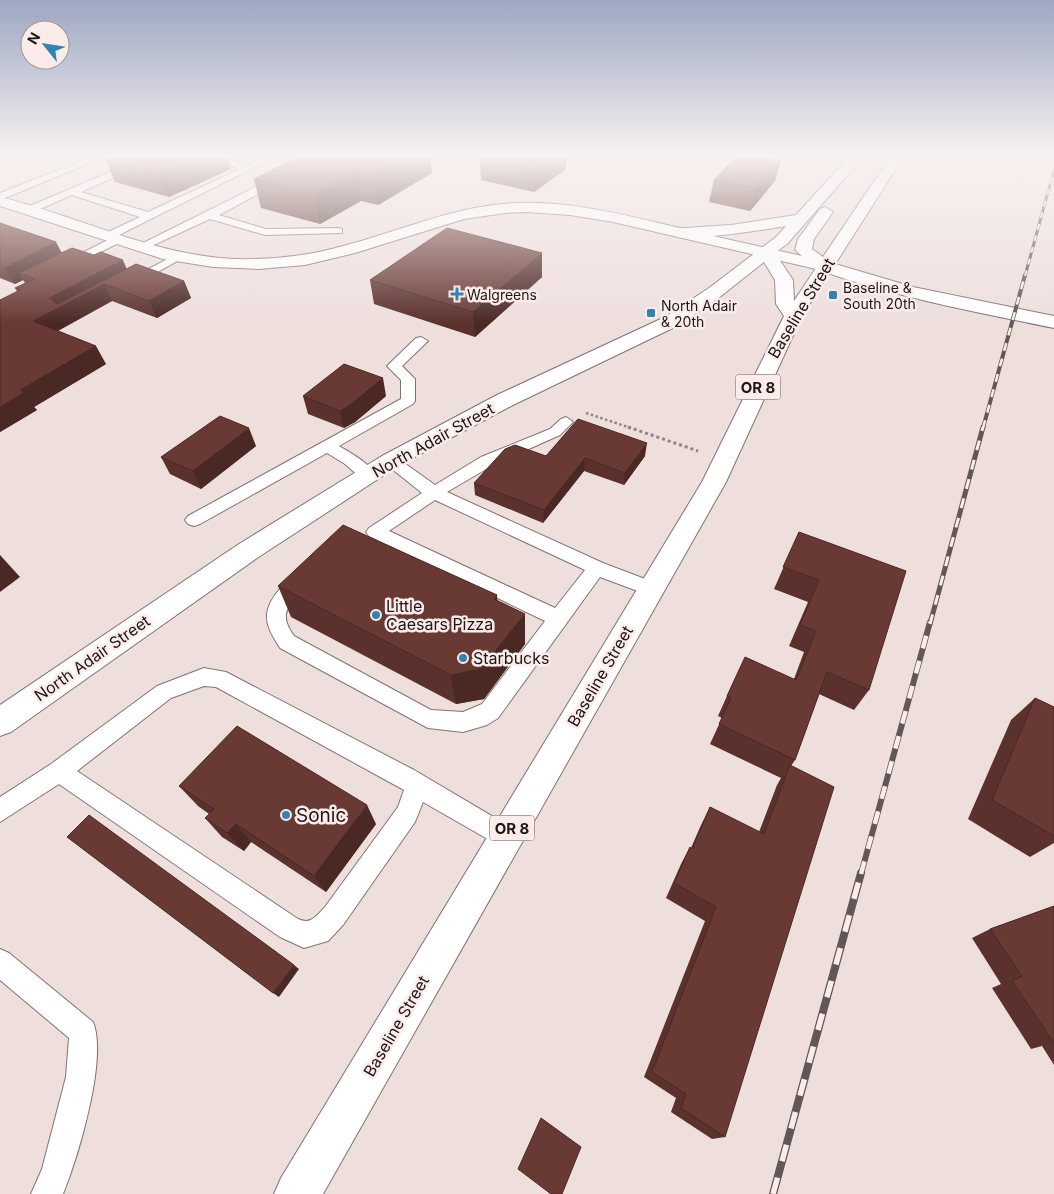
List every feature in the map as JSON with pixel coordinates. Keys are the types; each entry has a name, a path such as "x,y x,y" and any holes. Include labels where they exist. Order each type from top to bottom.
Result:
{"main road":[{"path":"34,212 141,247 185,258 254,264 308,259 347,250 452,216 485,212"},
{"path":"580,212 825,266 860,269 1054,314"},
{"name":"North Adair Street","path":"0,722 248,550 368,475 462,422 672,321 767,253 808,212"},
{"path":"825,212 806,239 803,250 825,266 854,277 975,306 1054,322"},
{"name":"Baseline Street","path":"297,1194 725,460 776,348 793,316 861,212"},
{"path":"676,232 731,230 801,219"},
{"path":"767,253 784,280 785,304 793,316"}],"lane":[{"path":"135,212 149,216"},
{"path":"57,269 158,212"},
{"path":"141,247 216,212"},
{"path":"209,215 265,232 338,232"},
{"path":"117,288 185,258"},
{"path":"194,520 408,401 408,379 394,366 422,341"},
{"path":"558,618 367,537 487,461 554,432 566,422"},
{"path":"327,446 351,460 368,475"},
{"path":"390,462 434,493 597,568 651,589"},
{"path":"321,569 290,590 278,605 276,618 279,632 287,642 428,719 463,722 478,718 490,711 597,568"},
{"path":"0,811 59,771 164,692 204,676 219,678 406,778 506,837"},
{"path":"59,771 289,928 304,935 319,932 334,916 407,814 418,786"},
{"path":"0,962 83,1032 81,1077 57,1170 47,1194"}],"path":[{"path":"580,411 725,460"}],"building":[{"path":"0,223 56,242 5,268 0,266"},
{"path":"447,228 542,253 473,312 370,280"},
{"path":"72,248 94,255 101,252 123,260 49,298 57,304 136,264 184,281 149,301 104,284 33,321 96,346 20,390 25,392 0,407 0,300 20,290 15,288 35,279 19,273"},
{"path":"344,364 383,378 340,411 303,396"},
{"path":"220,416 249,428 193,471 161,457"},
{"path":"578,419 647,443 625,473 585,458 544,510 474,483 505,449 515,445 546,456"},
{"path":"343,525 497,595 494,599 525,614 481,669 451,675 278,586"},
{"path":"799,532 906,571 869,690 827,672 795,760 719,724 731,698 727,696 745,657 796,680 816,631 800,625 819,580 783,567"},
{"path":"1035,698 1054,707 1054,836 992,800"},
{"name":"Sonic","path":"237,726 367,805 314,876 236,824 227,833 205,818 214,809 179,786"},
{"path":"790,765 834,787 725,1137 681,1108 686,1094 652,1072 716,907 674,883 690,847 692,849 710,807 764,834"},
{"path":"89,815 294,965 273,993 67,837"},
{"path":"1054,906 1054,1043 1012,981 1022,976 990,929"},
{"path":"541,1118 581,1147 562,1194 551,1194 518,1169"}],"railway":[{"path":"1025,276 1043,212"},
{"path":"983,428 1025,275"},
{"path":"930,624 983,427"},
{"path":"861,874 930,622"},
{"path":"773,1194 861,873"}],"place":[{"name":"Walgreens","path":"457,294"},
{"name":"Baseline & South 20th","path":"833,295"},
{"name":"North Adair & 20th","path":"651,313"},
{"name":"Little Caesars Pizza","path":"376,615"},
{"name":"Starbucks","path":"463,658"},
{"name":"Sonic","path":"286,815"}]}
